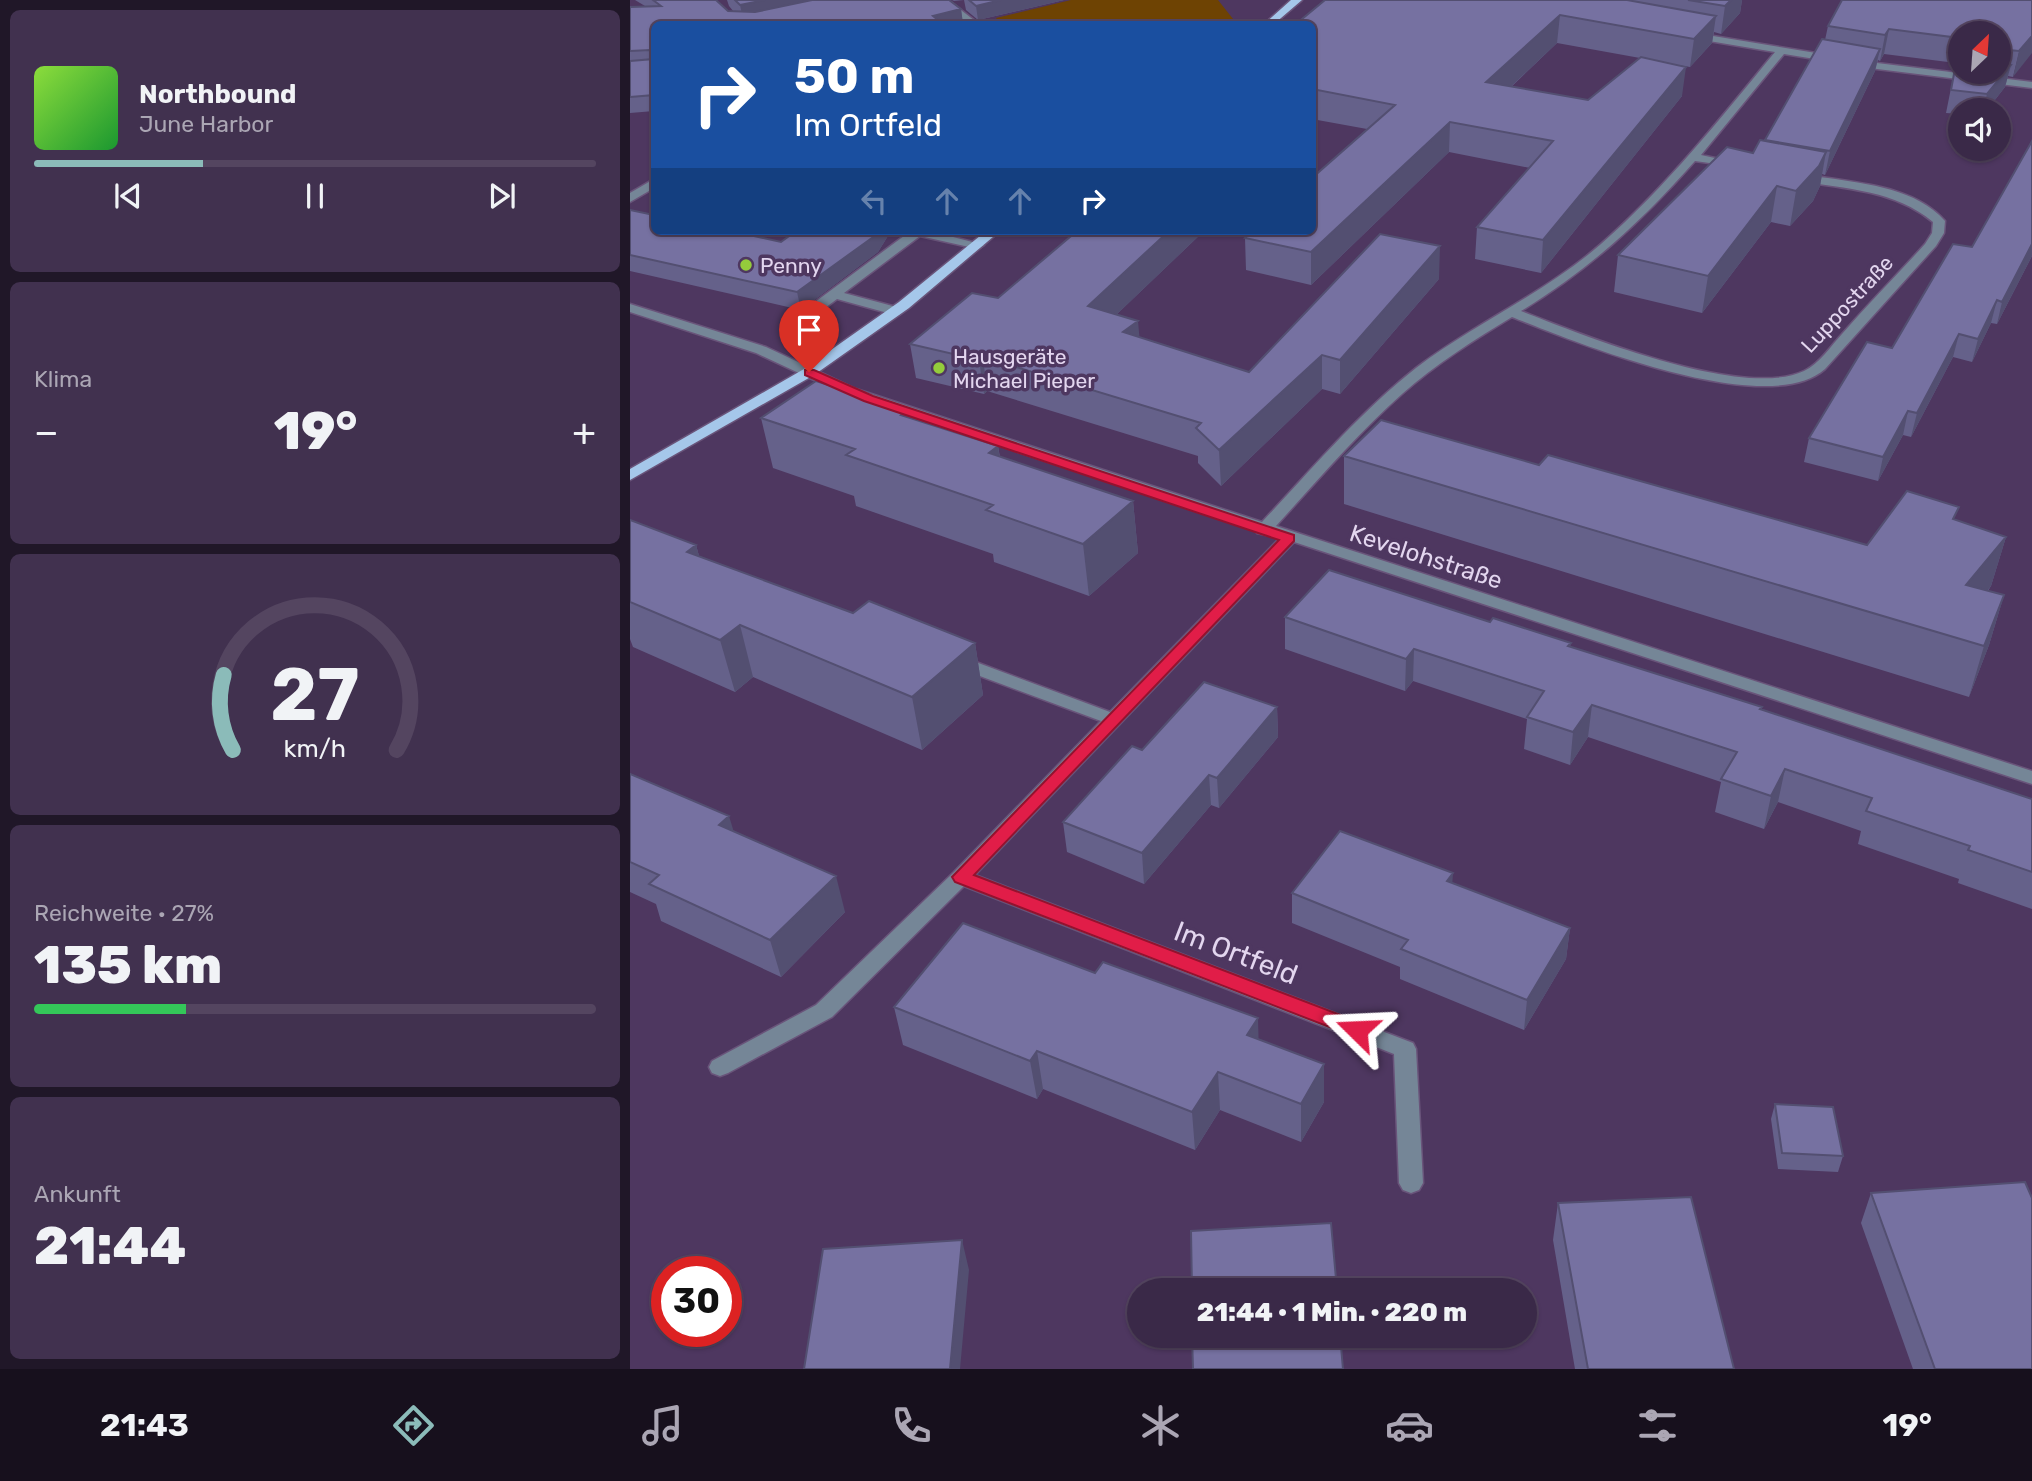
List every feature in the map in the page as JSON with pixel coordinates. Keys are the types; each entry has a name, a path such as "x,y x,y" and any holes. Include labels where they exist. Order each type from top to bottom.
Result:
{"main road":[{"path":"1272,21 1297,0"},
{"path":"630,475 809,372 895,311 989,235"}],"street":[{"path":"942,0 959,6 972,21"},
{"path":"1676,33 1781,51 2032,85"},
{"path":"1263,530 1385,401 1410,380 1467,337 1514,313 1602,249 1693,158 1781,51"},
{"path":"1693,158 1745,167"},
{"name":"Luppostraße","path":"1514,313 1593,343 1711,376 1743,382 1777,383 1808,375 1930,246 1938,233 1939,221 1927,209 1905,199 1871,189 1784,174"},
{"path":"630,198 651,185"},
{"path":"808,314 837,295 912,235"},
{"path":"932,235 978,244"},
{"path":"837,295 895,311"},
{"name":"Kevelohstraße","path":"630,308 761,350 850,392 1263,530 2032,778"},
{"path":"720,1067 824,1011 961,877 1289,538"},
{"path":"947,657 1115,720"},
{"name":"Im Ortfeld","path":"961,877 1405,1049 1411,1183"}],"shaded area":[{"path":"1071,0 1218,0 1235,21 998,21 996,18"}],"building":[{"path":"653,0 716,0 728,11 755,12 812,0 949,0 961,9 933,16 939,21 651,21 651,53 650,50 630,51 630,7 661,6"},
{"path":"735,0 765,0 740,5"},
{"path":"969,0 1001,0 976,6"},
{"path":"1325,0 1627,0 1716,16 1694,39 1560,15 1486,82 1588,100 1641,57 1686,67 1543,240 1477,227 1553,141 1450,122 1311,252 1245,238 1248,235 1316,235 1316,174 1395,105 1316,90 1316,21 1300,21"},
{"path":"1688,0 1731,0 1725,6"},
{"path":"1842,0 2032,0 2032,36 2019,51 2011,50 2011,21 1948,21 1948,36 1889,29 1885,35 1828,26"},
{"path":"1822,39 1880,49 1830,151 1765,140"},
{"path":"651,59 651,95 630,97 630,61"},
{"path":"1952,84 1995,84 1987,94 1951,90"},
{"path":"1760,140 1826,152 1819,166 1796,191 1777,186 1708,276 1618,255 1727,147 1753,153"},
{"path":"2032,141 2032,244 2002,302 1997,300 1978,339 1959,334 1917,413 1908,411 1883,457 1809,438 1867,342 1892,348 1953,244 1972,247"},
{"path":"630,210 651,214 651,235 749,235 781,242 791,235 876,235 797,292 630,255"},
{"path":"1380,234 1440,246 1340,360 1322,355 1219,450 1196,428 1201,423 983,357 979,360 910,344 972,293 998,298 1072,235 1165,235 1088,306 1138,321 1123,332 1249,372"},
{"path":"816,381 907,410 901,415 998,446 989,453 1133,501 1083,544 986,510 993,505 846,455 855,449 761,418"},
{"path":"1381,420 1539,465 1548,455 1867,545 1907,491 1959,507 1953,519 2006,537 1966,585 2004,595 1984,646 1344,456"},
{"path":"630,520 696,545 687,552 853,613 869,601 975,643 912,697 740,625 720,640 630,602"},
{"path":"1329,570 1490,622 1493,618 1571,643 1568,646 1762,707 1760,709 2032,799 2032,872 1968,850 1970,846 1866,811 1872,798 1785,769 1771,796 1721,779 1737,752 1592,705 1573,732 1527,717 1544,691 1414,649 1406,659 1285,617"},
{"path":"1204,682 1277,707 1217,778 1209,775 1142,853 1063,822 1132,746 1142,750"},
{"path":"630,774 729,816 719,825 836,876 770,940 649,884 659,875 630,862"},
{"path":"1340,831 1453,873 1447,881 1570,928 1527,1000 1401,949 1408,940 1292,893"},
{"path":"963,923 1095,973 1103,962 1258,1018 1247,1035 1324,1064 1301,1104 1218,1072 1192,1112 1037,1051 1030,1061 894,1007"},
{"path":"1775,1104 1833,1107 1843,1156 1782,1153"},
{"path":"2025,1182 2032,1198 2032,1369 1935,1369 1871,1193"},
{"path":"1691,1197 1734,1369 1588,1369 1558,1203"},
{"path":"1331,1223 1336,1278 1192,1278 1191,1231"},
{"path":"962,1240 950,1369 804,1369 823,1249"},
{"path":"1192,1348 1341,1348 1343,1369 1193,1369"}],"place":[{"name":"Penny","path":"746,265"},
{"name":"Hausgeräte Michael Pieper","path":"939,368"}],"route":[{"path":"809,372 850,392 1289,538 961,877 1357,1030"}]}
